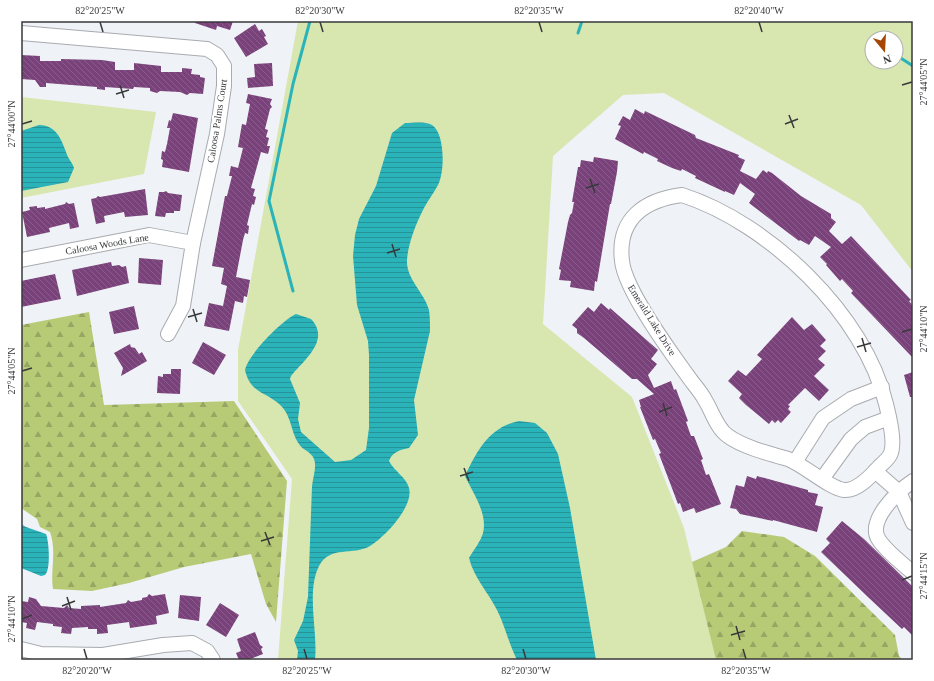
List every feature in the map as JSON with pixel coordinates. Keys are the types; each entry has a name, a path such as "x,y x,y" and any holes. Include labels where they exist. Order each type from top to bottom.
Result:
{"street":[{"name":"Caloosa Palms Court","path":"21,33 207,49 218,55 224,66 224,86 217,134 193,243 183,306 168,334"},
{"name":"Emerald Lake Drive","path":"682,195 704,202 752,229 795,263 834,304 867,352 882,387 889,418 892,440 891,454 875,471 856,487 843,490 795,462 768,453 727,436 705,400 642,308 629,282 622,263 622,238 630,220 644,206 663,198 682,195"},
{"name":"Caloosa Woods Lane","path":"21,260 149,235 193,243"},
{"path":"795,462 823,418 851,399 882,387"},
{"path":"822,479 851,439 865,427 889,418"},
{"path":"875,471 898,492 913,523"},
{"path":"913,481 898,492 882,512 878,520 877,535 880,541 913,573"},
{"path":"21,649 41,657 103,655 163,645 192,643 207,652 213,660"}],"green space":[{"path":"298,21 913,21 913,272 861,205 664,93 623,95 553,156 543,324 632,397 684,528 716,660 278,660 292,479 238,401 238,350"},
{"path":"21,97 156,112 144,174 21,198"},
{"path":"89,312 104,405 234,401 287,481 276,622 266,604 251,554 184,567 129,583 92,591 53,589 53,546 50,532 40,527 37,519 21,508 21,325"},
{"path":"742,531 784,537 815,556 895,635 899,656 903,660 716,660 692,562 726,547"}],"water":[{"path":"405,123 429,124 436,129 441,144 443,162 440,179 415,227 407,260 409,273 427,303 430,326 414,400 418,435 409,448 394,453 389,461 403,477 409,488 409,495 403,512 376,542 363,549 329,555 319,566 315,576 313,588 316,649 315,660 297,660 298,651 294,640 303,621 308,597 312,486 315,462 313,456 302,448 296,439 283,407 254,387 250,383 245,370 247,364 258,348 282,324 296,314 311,319 316,327 318,335 317,342 290,379 300,403 298,419 301,432 335,462 351,460 366,450 369,428 369,355 368,341 357,305 353,256 355,235 359,219 376,186 392,133"},
{"path":"39,125 51,128 55,131 74,168 68,182 21,191 21,131"},
{"path":"519,421 535,423 547,433 558,454 570,508 596,660 517,660 497,610 471,565 469,558 481,539 484,526 482,511 465,476 479,449 485,441 500,429"},
{"path":"21,524 46,534 49,549 49,562 45,575 41,576 21,568"}],"building":[{"path":"195,21 233,21 230,30 217,26 216,30 195,23"},
{"path":"255,24 259,31 262,29 268,44 246,57 234,38"},
{"path":"21,55 40,56 40,61 61,61 61,59 102,60 115,62 115,70 134,70 134,63 161,66 161,72 182,72 182,68 192,69 191,74 200,75 200,77 205,78 203,94 190,93 187,95 180,92 160,91 157,93 150,91 150,88 134,87 133,89 105,87 105,90 97,89 97,87 46,83 46,87 40,87 35,80 21,79"},
{"path":"272,63 273,86 248,88 247,78 255,77 254,64"},
{"path":"248,94 272,99 270,104 272,107 270,109 265,129 268,130 266,137 269,138 267,146 270,146 268,154 261,152 251,188 255,189 253,196 256,197 254,205 252,204 247,225 249,226 248,234 245,233 243,240 236,277 250,280 247,297 244,296 243,303 235,301 229,331 204,326 209,303 223,306 227,286 221,284 224,268 212,266 225,196 227,196 232,176 229,176 231,166 238,168 243,148 238,147 242,124 246,125 250,104 246,103"},
{"path":"635,109 644,114 645,111 695,135 696,138 739,155 738,157 745,160 740,171 756,179 763,170 767,173 768,171 801,196 831,214 831,218 836,222 829,231 842,244 851,236 911,300 909,301 913,306 913,358 851,293 853,291 842,279 840,281 820,257 831,247 815,236 809,245 800,240 799,241 749,203 755,194 740,183 734,195 725,192 695,178 696,176 682,169 681,171 672,168 657,161 658,159 644,152 643,154 615,139 621,126 618,125 623,116 630,120"},
{"path":"173,113 198,118 189,172 162,167 162,151 165,152 170,128 167,128"},
{"path":"594,157 618,161 597,282 595,281 594,291 570,287 571,281 559,280 561,270 559,269 568,222 572,213 574,202 572,202 578,167 580,167 581,160 593,162"},
{"path":"145,189 148,215 125,217 124,212 104,216 105,222 96,224 91,199 98,196 100,197"},
{"path":"166,191 168,193 182,195 180,211 166,213 165,217 155,216 159,192"},
{"path":"66,202 69,204 74,203 79,227 70,229 69,223 49,228 50,232 27,237 22,212 30,210 29,207 45,207 45,209 65,204"},
{"path":"139,258 163,260 161,285 138,283"},
{"path":"111,262 112,266 126,266 129,283 77,296 72,270"},
{"path":"55,274 61,299 21,307 21,281"},
{"path":"601,303 609,310 610,308 658,350 651,359 657,364 648,375 654,388 671,381 674,390 676,389 688,421 686,422 691,436 694,436 703,459 701,460 706,475 709,474 721,504 696,513 694,508 683,512 680,503 678,504 659,454 661,453 655,439 653,440 640,407 639,400 654,394 637,379 632,379 577,333 577,329 572,325 588,307 594,312"},
{"path":"134,306 139,329 114,334 109,312"},
{"path":"792,317 804,330 812,324 826,340 820,346 826,351 818,359 825,365 814,376 829,390 819,401 805,388 788,405 790,406 788,409 791,412 781,423 778,420 775,423 772,420 769,424 739,398 742,394 728,381 738,370 746,376 762,359 757,355"},
{"path":"203,342 226,355 214,375 192,363"},
{"path":"130,344 131,347 135,348 139,354 142,352 147,361 121,376 123,368 114,353"},
{"path":"171,369 181,369 180,394 157,393 158,376 163,377 163,374 171,374"},
{"path":"913,372 913,397 910,397 904,375"},
{"path":"747,476 756,479 757,476 818,494 815,505 823,507 817,532 773,520 740,514 736,509 730,508 736,485 744,487"},
{"path":"842,521 864,539 913,587 913,636 904,627 902,629 821,552 830,543 826,539"},
{"path":"149,594 152,596 165,594 169,613 156,616 157,624 130,628 129,622 107,625 108,633 97,634 97,629 88,629 88,627 72,628 71,634 61,633 62,627 53,626 53,624 37,622 35,630 26,628 27,623 21,622 21,601 28,602 29,597 36,599 41,606 64,608 67,605 69,608 81,609 81,606 100,605 100,607 126,603 128,600 131,602 142,600 142,598 147,597"},
{"path":"180,595 201,597 199,621 178,618"},
{"path":"220,603 239,615 226,637 206,625"},
{"path":"255,632 260,645 263,647 261,649 263,654 248,660 239,660 236,653 241,651 237,639"}],"waterway":[{"path":"293,291 269,201 293,84 310,21"},
{"path":"578,33 582,21"},
{"path":"904,60 913,66"}]}
